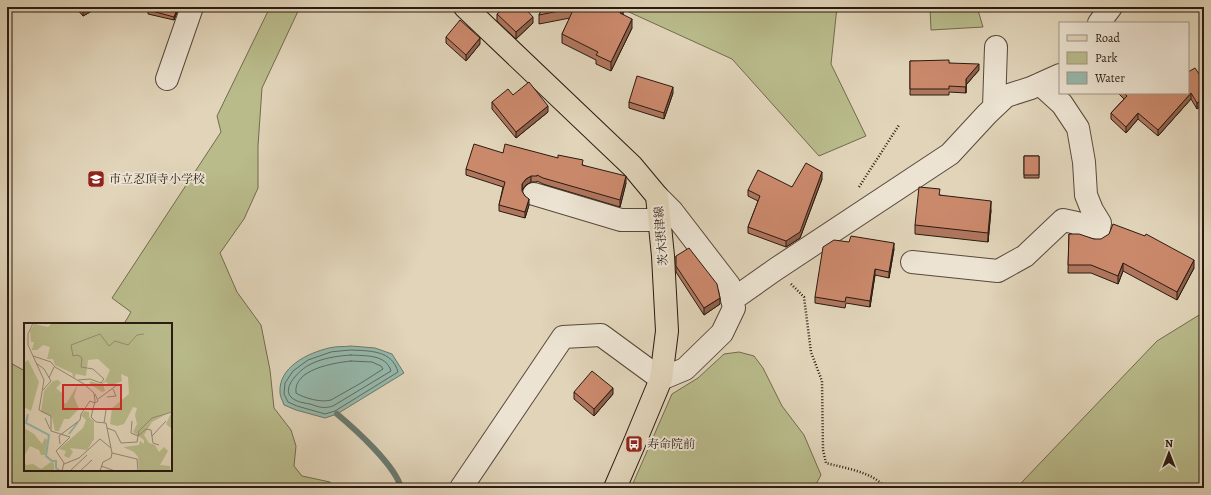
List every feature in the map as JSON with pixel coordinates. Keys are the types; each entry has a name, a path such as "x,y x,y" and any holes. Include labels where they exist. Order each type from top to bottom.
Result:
{"main road":[{"name":"茨木摂津線","path":"465,7 632,166 657,196 663,256 667,331 661,379 614,488"}],"street":[{"path":"167,79 192,7"},
{"path":"1100,22 1111,7"},
{"path":"994,107 996,47"},
{"path":"732,300 776,269 950,154 1006,96 1059,75"},
{"path":"912,262 998,271 1025,256 1063,220 1077,223 1085,231 1098,235 1100,223 1092,210 1086,195 1084,162 1078,128 1062,104 1040,84"},
{"path":"534,194 621,220 659,220"},
{"path":"461,488 563,337 601,334 661,379 685,369 722,334 734,308 729,285 672,211 657,196"}],"path":[{"path":"859,187 898,125"},
{"path":"776,269 804,297 811,352 822,381 823,450 826,463 859,471 882,483 885,488"}],"green space":[{"path":"270,7 300,7 262,88 258,146 258,188 244,219 220,253 237,292 261,325 270,370 274,408 291,430 296,446 294,466 302,476 330,482 330,488 7,488 7,361 24,370 24,471 172,471 172,323 125,323 131,312 112,298 221,132 217,116"},
{"path":"618,7 837,7 831,64 866,136 819,156 732,59"},
{"path":"930,7 977,7 983,27 931,30"},
{"path":"1204,312 1204,488 1022,488 1022,482 1157,341"},
{"path":"739,352 754,356 763,368 782,406 804,435 821,475 814,488 631,488 672,394 698,378 724,354"}],"water":[{"path":"351,346 375,348 392,354 404,373 337,414 325,418 284,405 280,394 281,384 289,369 312,353 334,347"}],"building":[{"path":"151,7 178,7 174,17 148,10"},
{"path":"505,7 524,7 533,17 516,32 497,14"},
{"path":"543,7 623,7 620,13 632,19 611,62 596,55 598,52 562,34 574,8 539,15"},
{"path":"460,20 480,38 466,55 446,37"},
{"path":"949,60 949,63 979,64 966,79 966,87 949,86 949,89 910,89 910,61"},
{"path":"1195,68 1199,74 1204,71 1204,99 1197,103 1191,93 1158,130 1138,113 1126,127 1111,113 1127,96 1125,94 1189,94 1189,71"},
{"path":"637,76 673,87 664,113 629,102"},
{"path":"529,82 548,106 516,132 492,102 508,89 513,95"},
{"path":"474,144 503,153 505,144 558,158 558,155 583,160 582,165 626,176 620,200 537,175 526,179 522,184 522,191 529,199 525,212 499,205 505,182 466,169"},
{"path":"1024,156 1039,156 1039,175 1024,175"},
{"path":"806,163 822,172 800,232 786,241 748,227 760,196 748,190 758,170 792,187"},
{"path":"919,187 940,189 939,195 991,201 988,233 915,225"},
{"path":"1113,224 1145,236 1146,234 1194,260 1177,292 1123,263 1118,276 1091,265 1068,265 1069,234 1079,234 1094,239 1101,239 1109,234"},
{"path":"851,236 894,243 889,272 875,269 870,301 846,297 845,302 815,297 823,247 834,240 849,242"},
{"path":"689,248 717,284 720,298 704,308 676,266 676,256"},
{"path":"592,371 613,388 594,409 574,392"}],"waterway":[{"path":"337,414 374,448 398,479 401,488"}],"place":[{"name":"市立忍頂寺小学校","path":"96,179"},
{"name":"寿命院前","path":"634,444"}]}
